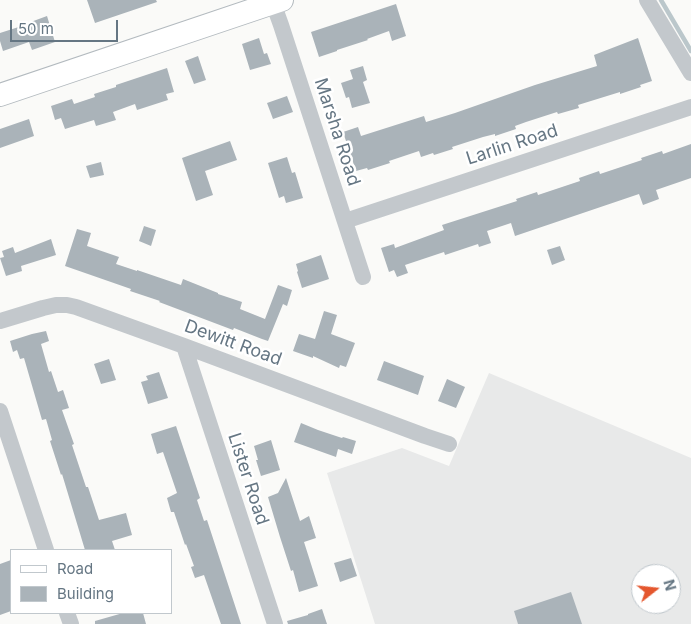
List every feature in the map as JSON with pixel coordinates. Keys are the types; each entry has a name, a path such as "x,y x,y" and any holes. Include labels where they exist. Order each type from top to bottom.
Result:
{"street":[{"path":"647,0 691,73"},
{"path":"0,94 276,1"},
{"name":"Marsha Road","path":"276,1 281,25 363,277"},
{"name":"Larlin Road","path":"344,221 691,107"},
{"name":"Dewitt Road","path":"0,321 56,305 76,307 449,444"},
{"name":"Lister Road","path":"184,346 275,624"},
{"path":"0,411 46,549"}],"shaded area":[{"path":"489,373 691,458 691,624 375,624 327,473 402,448 449,466"}],"building":[{"path":"87,0 156,0 157,2 95,23"},
{"path":"396,4 406,36 392,41 389,31 319,57 311,32"},
{"path":"47,16 55,42 32,50 29,42 3,51 0,33"},
{"path":"259,38 264,54 267,53 271,64 250,70 242,44"},
{"path":"638,38 652,81 640,85 641,87 578,105 579,108 558,114 557,112 526,122 515,126 516,129 495,136 495,134 483,137 434,155 433,153 421,157 419,151 368,170 367,168 356,171 343,132 358,127 361,136 424,116 426,122 455,113 597,66 594,55"},
{"path":"198,56 206,80 194,84 185,61"},
{"path":"363,66 367,80 363,82 370,103 352,108 349,97 346,98 341,83 353,79 350,70"},
{"path":"167,68 174,92 166,94 168,100 137,110 135,104 113,112 116,120 96,126 94,120 65,129 61,118 55,120 51,106 72,99 74,104 95,97 94,94 116,87 116,85"},
{"path":"287,96 293,112 273,119 267,103"},
{"path":"29,119 34,136 0,148 0,129"},
{"path":"230,141 237,160 205,171 213,195 196,201 182,158"},
{"path":"691,144 691,178 656,190 659,199 643,205 639,194 515,236 511,223 487,231 491,243 479,247 478,244 445,255 444,252 405,265 408,273 397,277 394,270 389,272 381,248 394,244 395,248 444,230 442,225 517,201 516,199 537,192 538,195 580,181 579,178 599,171 600,174 662,151 663,154"},
{"path":"287,157 292,173 295,172 303,198 286,203 284,196 279,198 268,163"},
{"path":"101,162 104,175 90,178 86,166"},
{"path":"144,226 156,230 151,246 139,241"},
{"path":"77,229 91,233 87,246 119,257 116,264 181,285 183,279 242,302 240,309 265,319 278,285 292,290 287,306 283,304 268,341 234,328 233,330 130,291 131,289 65,266"},
{"path":"51,239 56,255 21,266 22,271 6,276 0,258 4,257 2,251 13,247 15,253"},
{"path":"560,246 565,260 552,265 547,250"},
{"path":"321,255 329,279 302,288 296,264"},
{"path":"324,311 337,315 331,334 355,343 346,367 340,365 339,368 313,356 313,358 293,351 299,334 315,339"},
{"path":"46,331 49,341 41,344 49,372 51,371 58,392 63,390 69,408 62,410 86,487 88,487 99,520 126,513 132,535 112,541 115,549 85,549 50,441 52,440 46,419 42,420 24,358 20,359 17,350 13,352 10,341"},
{"path":"109,359 116,380 101,384 94,364"},
{"path":"384,361 424,376 418,395 377,380"},
{"path":"159,372 168,398 148,404 141,382 148,380 146,376"},
{"path":"447,379 465,387 456,408 438,401"},
{"path":"301,423 342,438 356,441 352,454 338,449 336,457 294,442"},
{"path":"176,426 200,498 197,500 204,521 207,520 241,624 221,624 204,575 195,578 191,567 194,566 186,544 174,512 171,512 167,498 177,493 163,452 157,454 151,434"},
{"path":"271,440 280,470 261,476 254,446"},
{"path":"286,478 300,521 309,516 316,538 304,542 318,586 299,592 268,497 278,493"},
{"path":"351,558 357,576 340,582 334,563"},
{"path":"10,560 10,611 0,615 0,564"},
{"path":"571,592 582,624 518,624 514,611"},
{"path":"322,609 327,624 288,624 287,621"},
{"path":"120,614 143,614 146,624 95,624 95,621"}],"waterway":[{"path":"661,0 691,51"}]}
